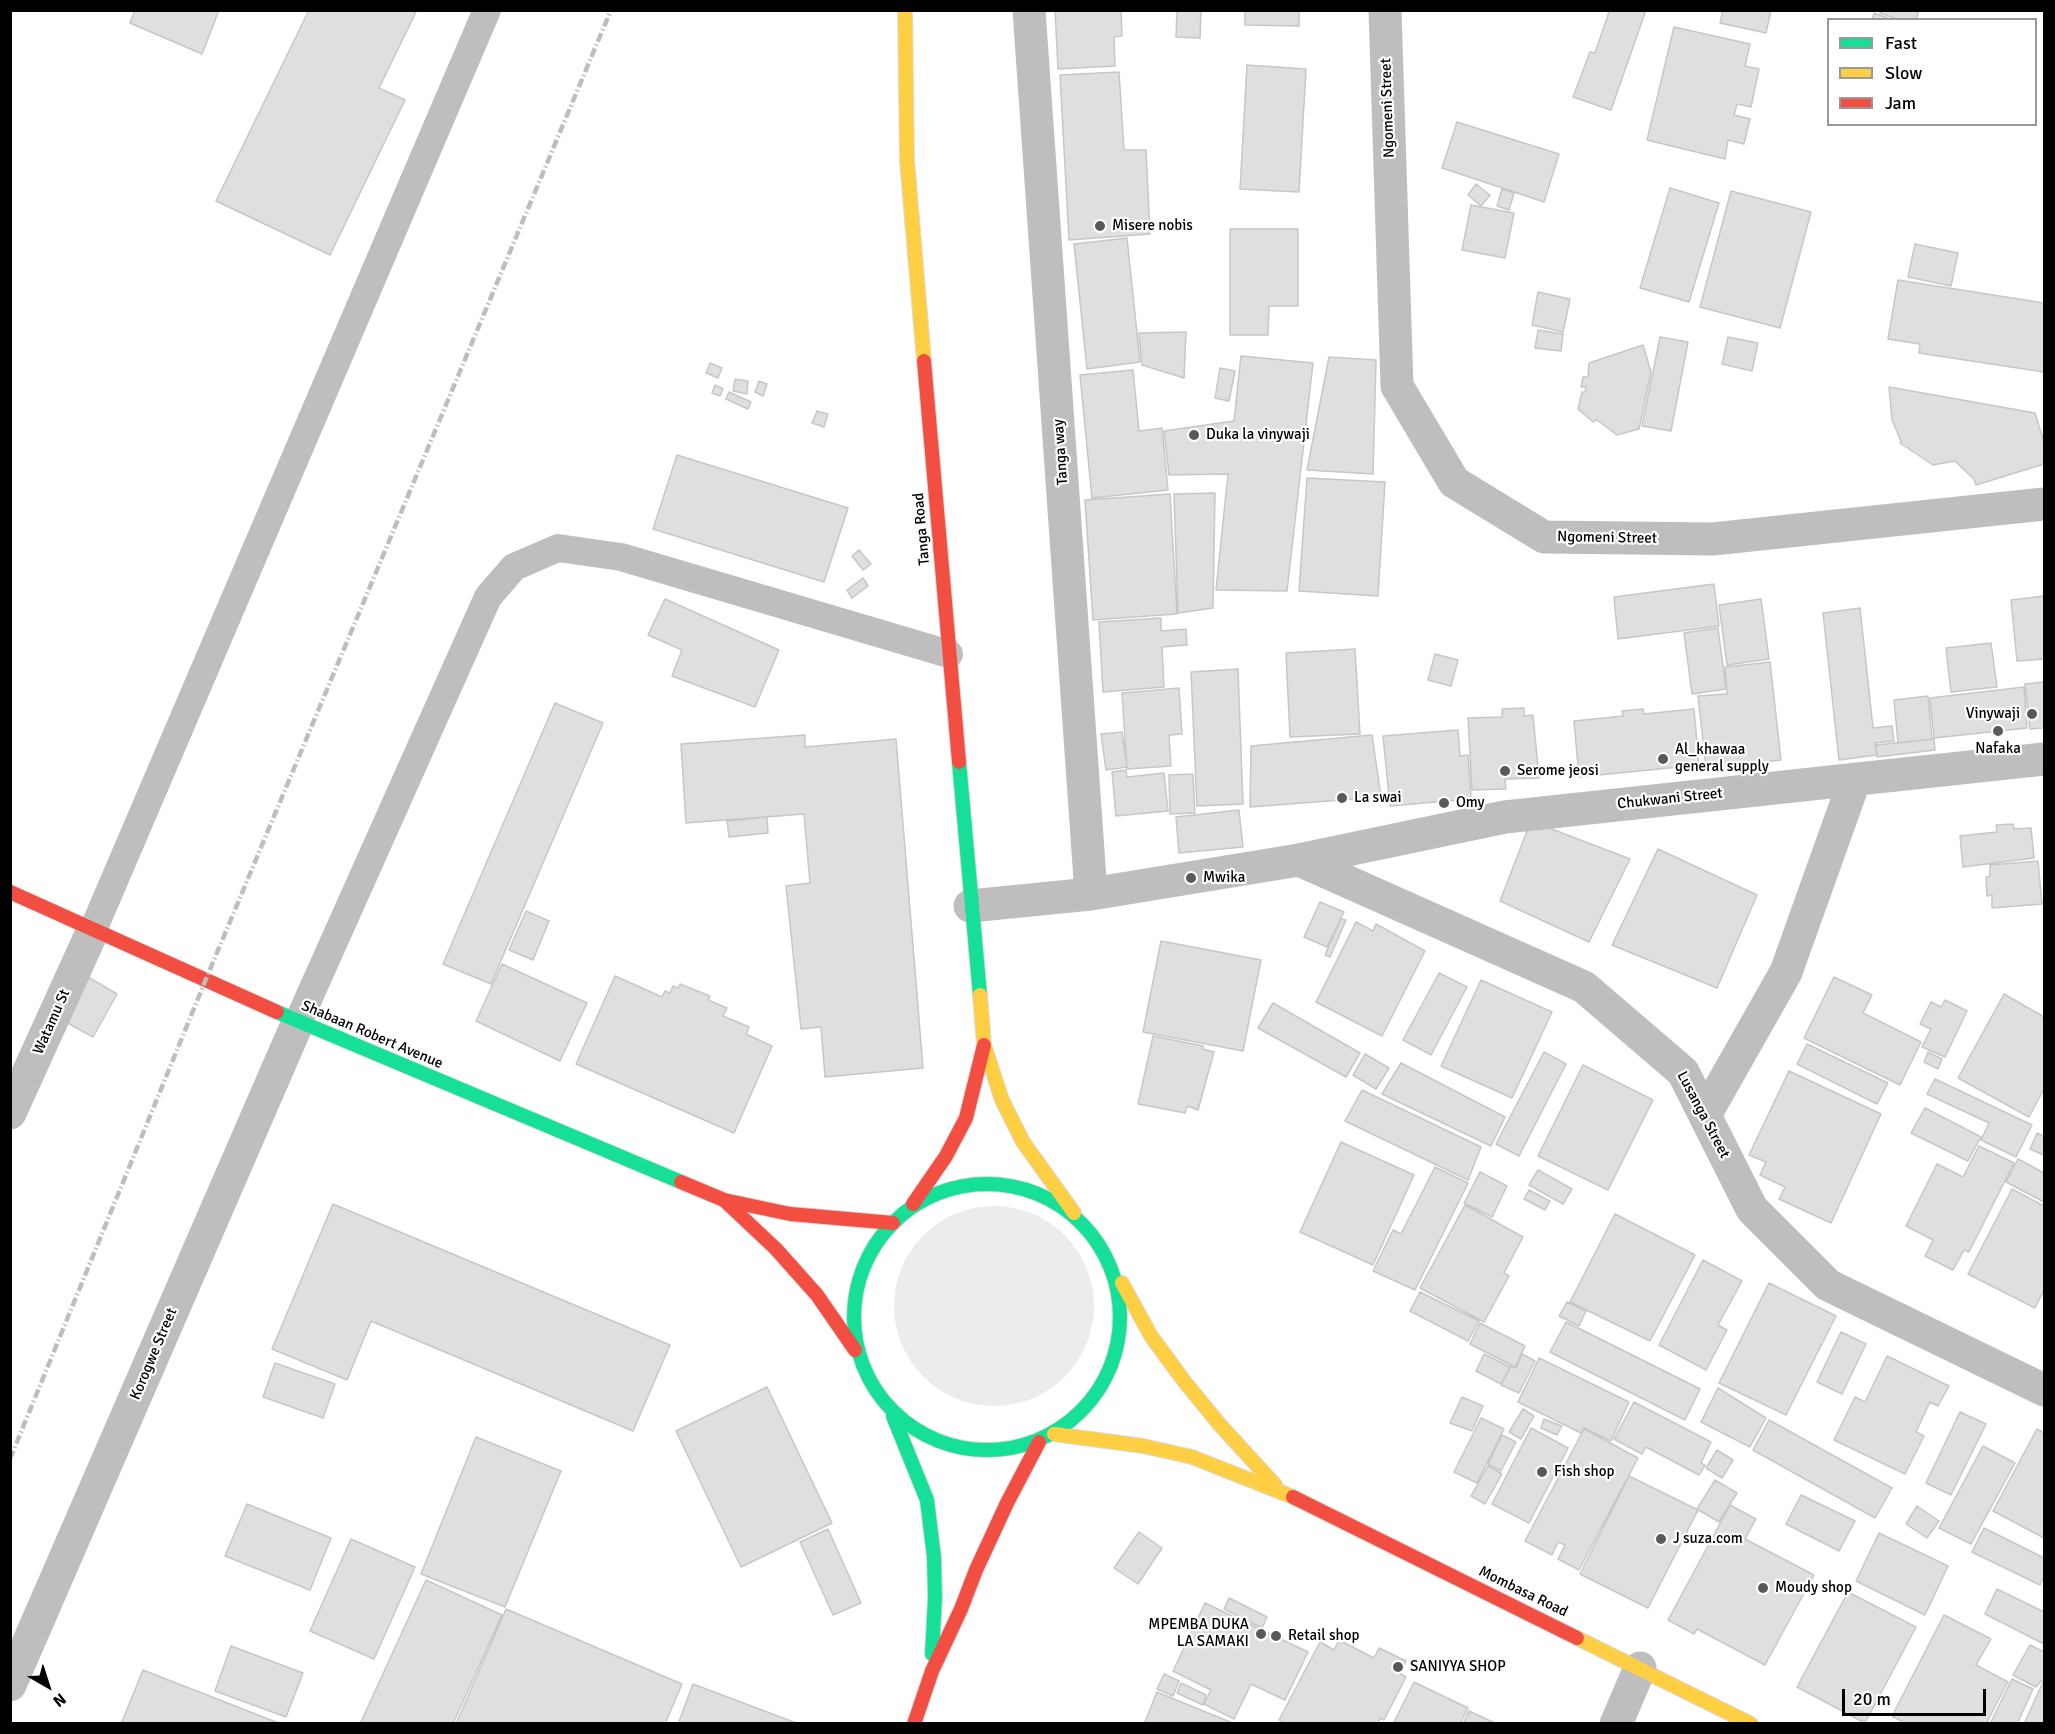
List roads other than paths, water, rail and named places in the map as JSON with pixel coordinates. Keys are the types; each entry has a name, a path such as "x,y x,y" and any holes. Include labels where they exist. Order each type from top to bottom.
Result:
{"main road":[{"name":"Tanga Road","path":"905,10 907,160 970,906 984,1044"},
{"name":"Shabaan Robert Avenue","path":"10,892 298,1022 724,1200"},
{"path":"855,1350 858,1274 879,1234 913,1204 946,1156 966,1118 984,1044"},
{"name":"Mombasa Road","path":"984,1044 1002,1100 1023,1142 1114,1269 1151,1336 1220,1425 1280,1491"},
{"path":"913,1204 966,1184 1023,1186 1074,1213"},
{"path":"724,1200 790,1214 892,1223"},
{"path":"724,1200 776,1249 817,1295 855,1350 893,1416 927,1500 934,1557 935,1588 932,1671"},
{"path":"893,1416 937,1444 988,1453 1039,1442 1054,1434 1090,1404 1114,1362 1122,1316 1114,1269"},
{"name":"Mombasa Road","path":"1054,1434 1143,1446 1192,1457 1280,1491 1751,1724"},
{"path":"914,1724 932,1671 1007,1503 1039,1442"}],"street":[{"name":"Tanga way","path":"1029,10 1091,894"},
{"name":"Ngomeni Street","path":"1385,10 1397,386 1454,482 1544,537 1713,539 2044,504"},
{"name":"Chukwani Street","path":"970,906 1091,894 1299,860 1505,817 2044,759"},
{"path":"1705,1115 1786,972 1855,779"},
{"name":"Lusanga Street","path":"1299,860 1584,987 1683,1072 1752,1209 1828,1285 2044,1390"},
{"name":"Watamu St","path":"10,1113 93,930"},
{"name":"Korogwe Street","path":"10,1685 298,1022"},
{"path":"1616,1724 1640,1668"}],"lane":[{"path":"93,930 487,10"},
{"path":"298,1022 488,597 514,567 558,548 621,557 949,654"}],"railway":[{"path":"10,1459 206,979 611,10"}],"place":[{"name":"Misere nobis","path":"1100,226"},
{"name":"Duka la vinywaji","path":"1194,435"},
{"name":"Vinywaji","path":"2032,714"},
{"name":"Nafaka","path":"1998,731"},
{"name":"Al_khawaa general supply","path":"1663,759"},
{"name":"Serome jeosi","path":"1505,771"},
{"name":"La swai","path":"1342,798"},
{"name":"Omy","path":"1444,803"},
{"name":"Mwika","path":"1191,878"},
{"name":"Fish shop","path":"1542,1472"},
{"name":"J suza.com","path":"1661,1539"},
{"name":"Moudy shop","path":"1763,1588"},
{"name":"MPEMBA DUKA LA SAMAKI","path":"1261,1634"},
{"name":"Retail shop","path":"1276,1636"},
{"name":"SANIYYA SHOP","path":"1398,1667"}]}
